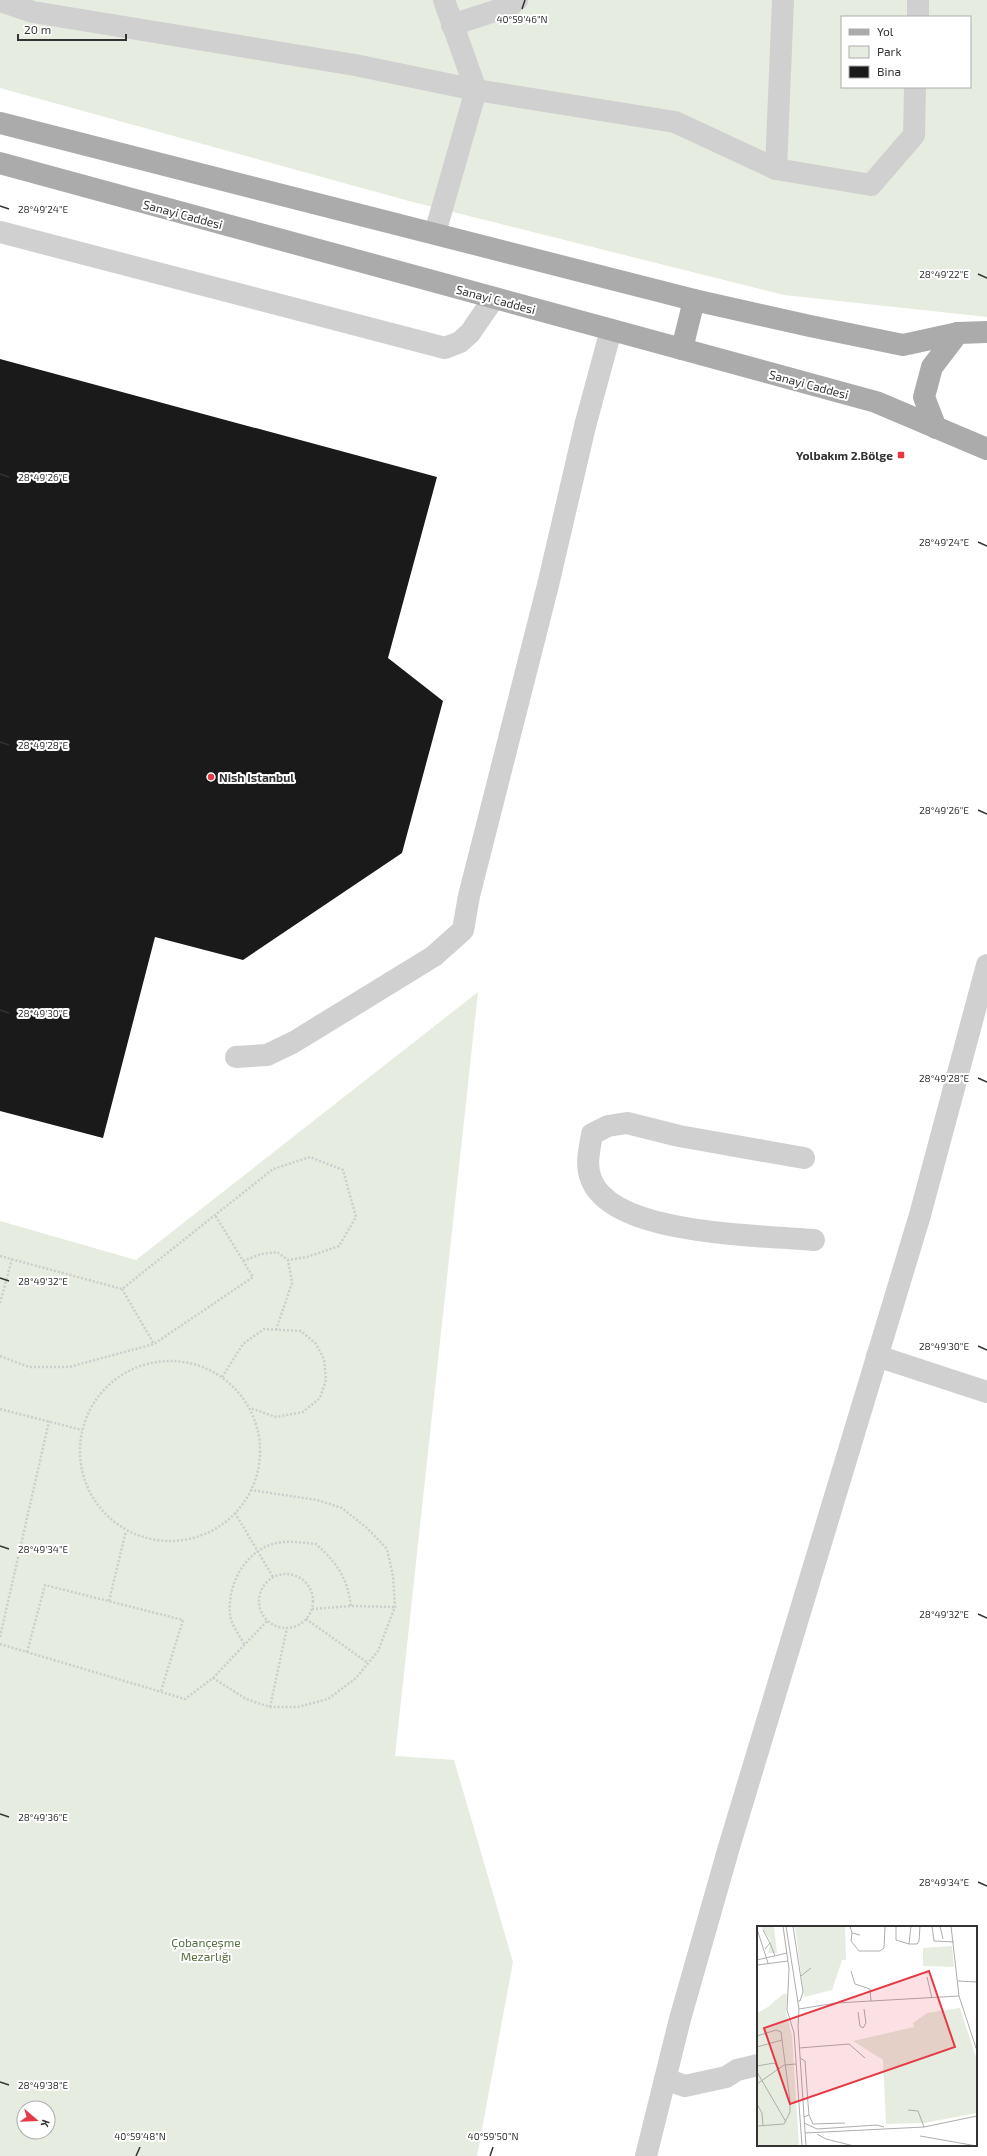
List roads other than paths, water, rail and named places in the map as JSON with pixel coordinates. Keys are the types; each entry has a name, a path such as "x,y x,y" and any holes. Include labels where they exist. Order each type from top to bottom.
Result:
{"main road":[{"path":"0,123 435,232 694,300 810,326 904,345 958,333 987,332"},
{"name":"Sanayi Caddesi","path":"0,163 876,402 987,449"},
{"path":"682,349 694,300"},
{"path":"936,428 924,397 932,367 958,333"}],"street":[{"path":"435,232 476,90 444,0"},
{"path":"452,26 510,6 517,0"},
{"path":"776,169 783,0"},
{"path":"918,0 918,16"},
{"path":"0,1 33,12 356,65 476,90 675,122 776,169 871,185 914,135 915,88"},
{"path":"0,232 445,348 460,342 465,338 494,298"},
{"path":"236,1058 266,1055 294,1042 434,956 462,930 469,896 548,585 585,426 611,330"},
{"path":"646,2156 680,2019 766,1721 920,1215 987,965"},
{"path":"804,1158 679,1136 627,1123 608,1126 592,1134 588,1157 591,1178 602,1196 639,1217 664,1224 742,1236 770,1236 814,1240"},
{"path":"877,1356 987,1392"},
{"path":"665,2079 685,2086 726,2077 737,2070 757,2065"}],"place":[{"name":"Yolbakım 2.Bölge","path":"901,455"},
{"name":"Nish Istanbul","path":"211,777"}],"park label":[{"name":"Çobançeşme Mezarlığı","path":"206,1949"}]}
